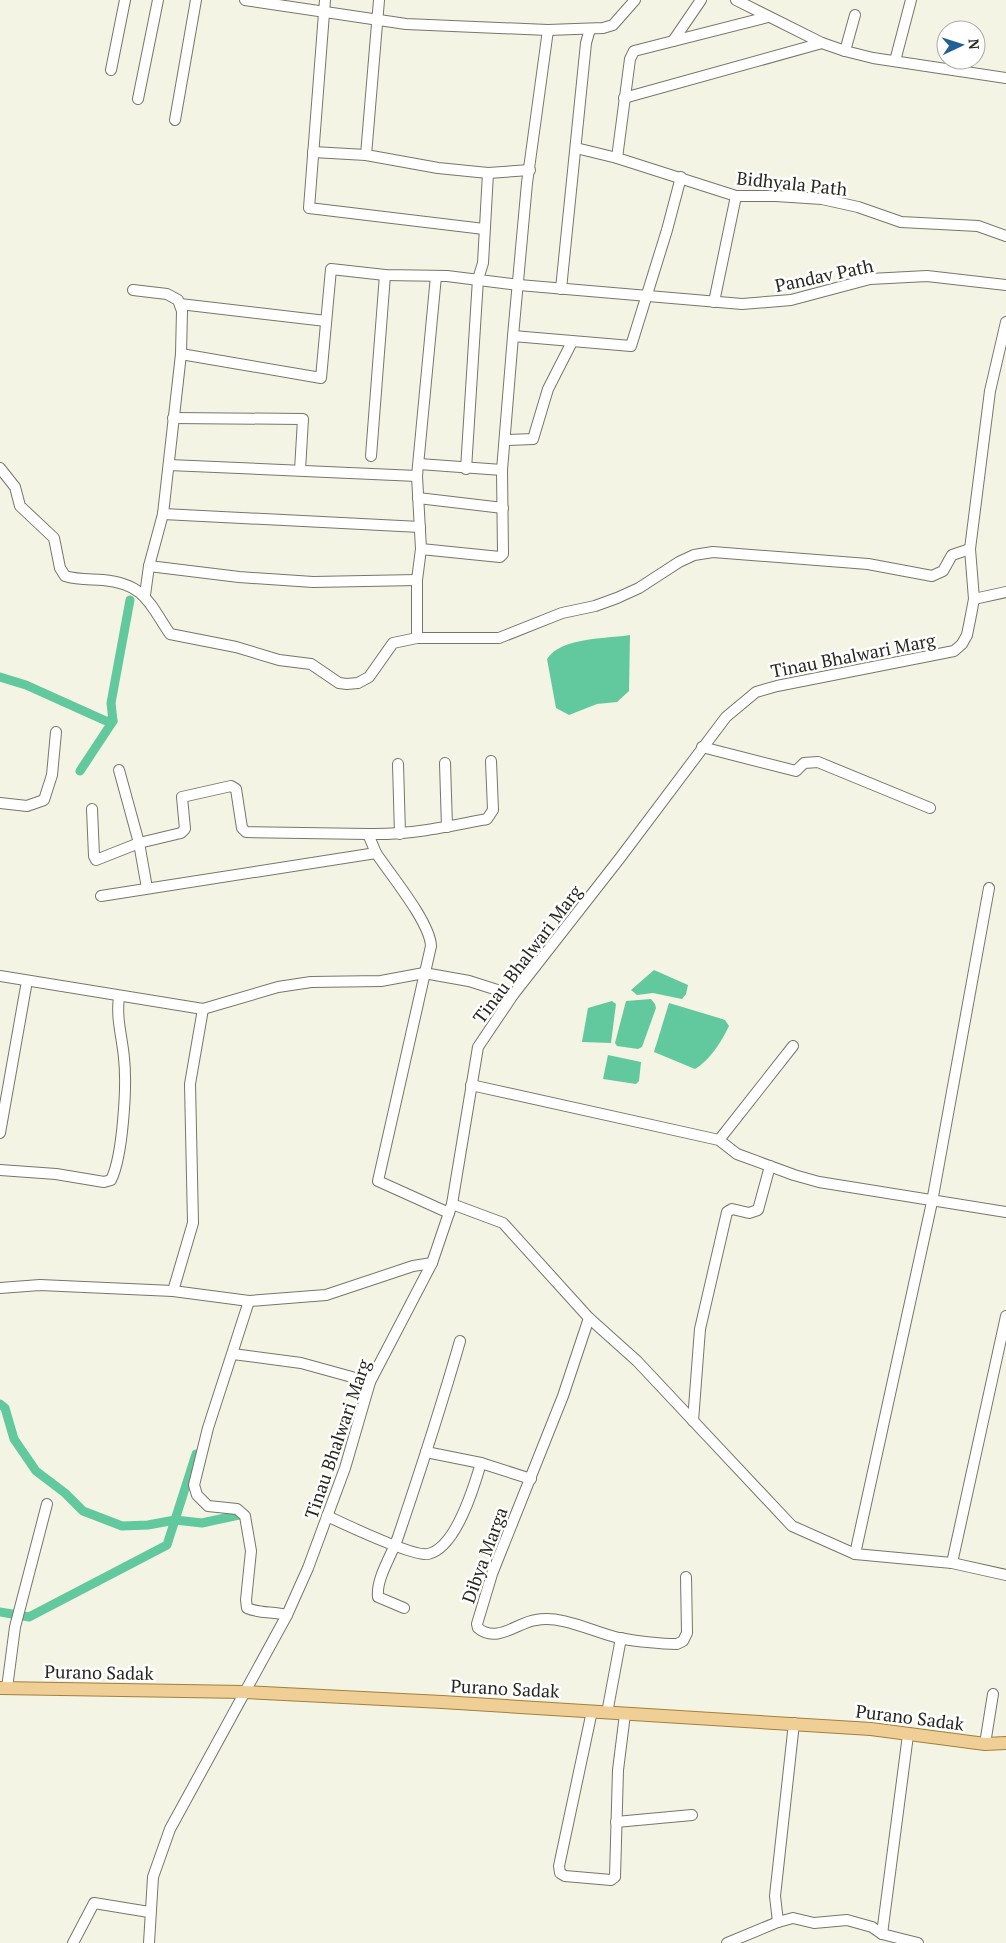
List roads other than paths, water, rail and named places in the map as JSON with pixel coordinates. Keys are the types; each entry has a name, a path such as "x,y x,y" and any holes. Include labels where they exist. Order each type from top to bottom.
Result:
{"main road":[{"name":"Purano Sadak","path":"3,1688 244,1692 592,1711 871,1728 908,1735 984,1744 1006,1743"}],"street":[{"path":"111,70 125,0"},
{"path":"138,99 158,0"},
{"path":"175,120 196,0"},
{"path":"246,0 376,21 548,30 590,29 613,25 635,0"},
{"path":"325,0 308,208 484,229"},
{"path":"366,155 379,0"},
{"path":"673,41 701,0"},
{"path":"736,0 768,17 845,52 895,61 936,63"},
{"path":"895,61 911,0"},
{"path":"845,52 855,15"},
{"path":"617,158 624,98 632,54 637,50 768,17"},
{"path":"561,289 586,43 590,29"},
{"path":"421,549 502,557 502,470 506,440 513,336 530,170 548,30"},
{"path":"624,98 822,42"},
{"path":"979,70 1006,78"},
{"name":"Bidhyala Path","path":"576,148 681,177 736,196 822,199 858,207 901,222 978,226 1006,236"},
{"path":"313,152 366,155 438,168 488,173 530,170"},
{"path":"466,469 478,279 483,263 488,173"},
{"path":"513,336 631,346 648,295 681,177"},
{"path":"714,302 736,196"},
{"name":"Pandav Path","path":"326,321 331,269 385,275 478,279 518,285 714,302 765,303 791,300 870,279 927,276 1006,285"},
{"path":"370,456 385,275"},
{"path":"417,638 417,580 421,549 417,476 436,276"},
{"path":"133,290 167,294 178,300 182,311 181,354 163,514 149,566 145,595"},
{"path":"180,304 326,321 321,378 181,354"},
{"name":"Tinau Bhalwari Marg","path":"149,1943 149,1912 153,1878 170,1829 287,1615 327,1516 350,1452 370,1382 432,1263 451,1208 478,1047 512,995 620,858 726,716 756,692 827,675 954,652 962,644 967,635 974,598 970,549 990,391 1006,322"},
{"path":"506,440 533,439 548,389 572,342"},
{"path":"173,418 303,420 300,470"},
{"path":"419,464 466,469 502,470"},
{"path":"169,465 417,476"},
{"path":"0,468 15,487 20,506 54,538 60,568 64,576 88,581 100,580 119,583 145,595 170,634 236,647 279,660 311,664 338,683 358,683 369,677 393,642 417,638 498,638 514,634 562,613 617,598 694,555 713,552 850,562 932,576 943,572 952,555 970,549"},
{"path":"418,498 503,508"},
{"path":"163,514 420,527"},
{"path":"149,566 239,577 313,582 417,580"},
{"path":"974,598 1006,592"},
{"path":"0,803 27,806 44,800 50,786 56,732"},
{"path":"702,747 796,771 804,763 818,762 930,808"},
{"path":"92,809 95,859 100,860 139,843 184,831 182,797 231,786 236,789 242,828 246,832 400,834 490,817 493,810 491,761"},
{"path":"445,763 447,826"},
{"path":"398,764 400,834"},
{"path":"119,770 139,843 147,888"},
{"path":"368,834 376,853 424,924 430,938 378,1181 451,1208 503,1223 589,1318 637,1361 792,1526 856,1554 952,1564 1006,1575"},
{"path":"102,896 376,853"},
{"path":"856,1554 932,1202 989,888"},
{"path":"0,976 119,997 202,1009 295,984 343,980 381,981 424,973 469,981 512,995"},
{"path":"0,1133 27,981"},
{"path":"0,1170 56,1174 104,1182 111,1180 118,1149 125,1082 122,1043 117,1022 119,997"},
{"path":"173,1291 193,1223 190,1084 202,1009"},
{"path":"719,1140 793,1046"},
{"path":"471,1085 719,1140 737,1154 819,1182 932,1202 1006,1212"},
{"path":"693,1421 700,1329 727,1212 732,1209 749,1213 758,1210 770,1166"},
{"path":"0,1288 40,1285 173,1291 249,1301 326,1295 413,1266 432,1263"},
{"path":"249,1301 208,1428 194,1481 195,1490 200,1499 208,1506 237,1509 245,1516 251,1551 246,1600 247,1608 255,1612 276,1612 287,1615"},
{"path":"952,1564 1006,1316"},
{"name":"Dibya Marga","path":"589,1318 563,1396 492,1574 477,1624 478,1628 493,1633 506,1632 535,1620 555,1620 621,1638 677,1644 683,1641 687,1633 686,1578"},
{"path":"404,1608 378,1597 377,1589 396,1545 460,1341"},
{"path":"233,1354 301,1363 370,1382"},
{"path":"426,1452 481,1463 530,1479"},
{"path":"327,1516 396,1545 425,1554 438,1550 465,1514 481,1463"},
{"path":"3,1688 15,1627 47,1504"},
{"path":"607,1713 621,1638"},
{"path":"984,1744 993,1694"},
{"path":"592,1711 559,1866 560,1873 565,1876 611,1880 614,1876 616,1870 618,1770 624,1714"},
{"path":"778,1922 775,1896 794,1723"},
{"path":"882,1934 908,1735"},
{"path":"616,1822 692,1815"},
{"path":"73,1943 94,1903 149,1912"},
{"path":"727,1943 778,1922 793,1918 814,1923 847,1920 872,1927 882,1934 918,1943"}],"waterway":[{"path":"80,771 113,721 111,703 130,600"},
{"path":"0,677 26,685 106,721 113,721"},
{"path":"0,1404 5,1408 14,1439 36,1471 65,1493 83,1511 122,1526 148,1525 175,1520 202,1523 239,1515"},
{"path":"0,1612 29,1617 167,1545 196,1454"}]}
